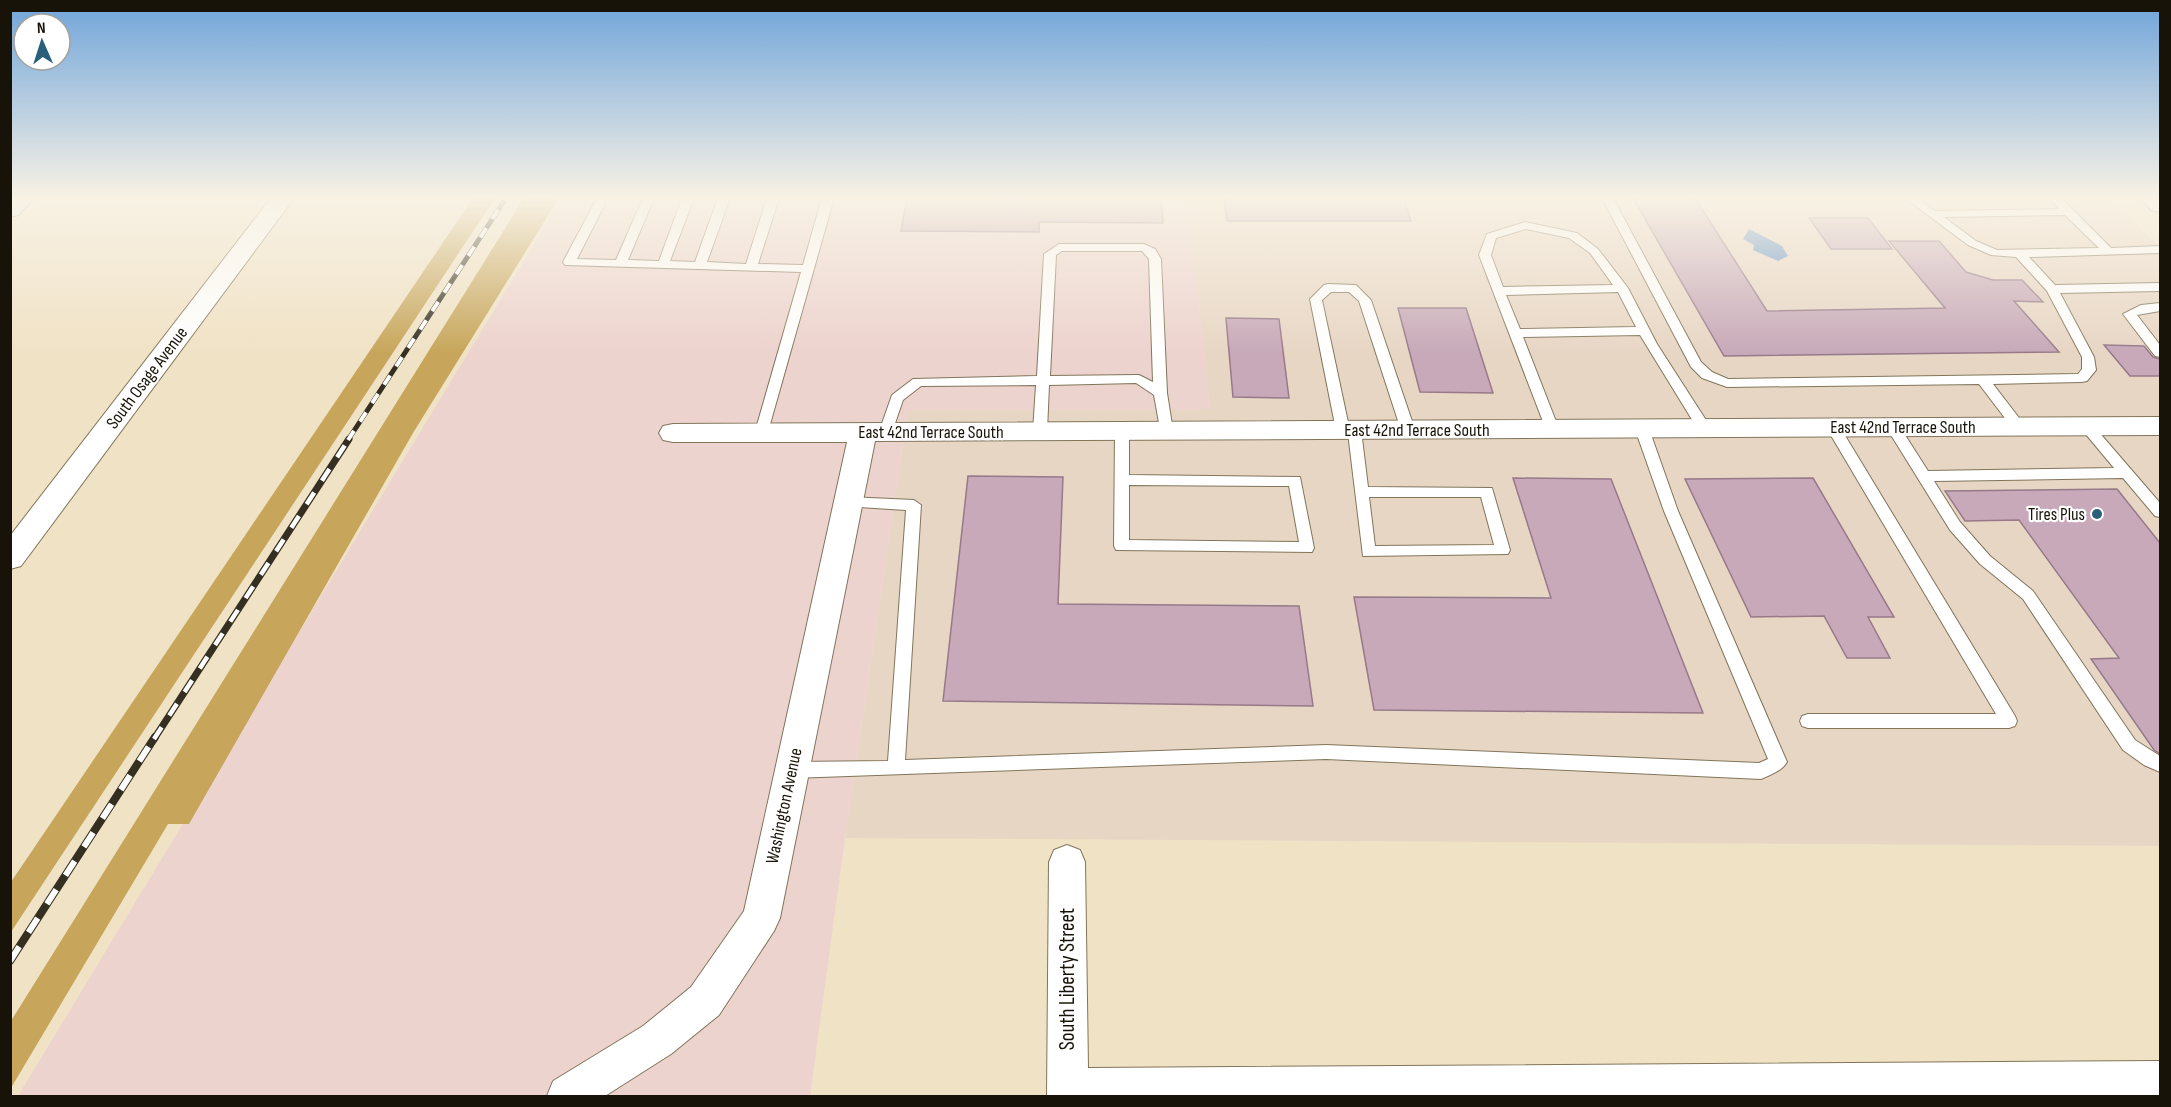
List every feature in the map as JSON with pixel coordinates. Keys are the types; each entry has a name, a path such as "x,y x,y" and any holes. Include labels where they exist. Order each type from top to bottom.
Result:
{"street":[{"name":"South Osage Avenue","path":"10,558 244,250"},
{"name":"East 42nd Terrace South","path":"673,432 2160,426"},
{"name":"Washington Avenue","path":"568,1096 657,1040 705,1001 761,918 848,502 875,432"},
{"name":"South Liberty Street","path":"1067,862 1068,1093"},
{"path":"1068,1093 2078,1089 2160,1082"}],"lane":[{"path":"576,250 569,262 809,269"},
{"path":"621,263 627,250"},
{"path":"663,265 669,250"},
{"path":"700,266 706,250"},
{"path":"751,268 757,250"},
{"path":"762,432 814,250"},
{"path":"1040,431 1050,254 1057,250"},
{"path":"1149,250 1155,259 1160,393 1166,431"},
{"path":"1487,250 1485,255 1552,429"},
{"path":"1592,250 1622,288 1644,331 1704,428"},
{"path":"1635,250 1696,364 1707,375 1727,383 2082,378 2089,370 2088,357 2052,289 2019,254"},
{"path":"1987,250 1995,253 2019,254 2160,250"},
{"path":"2052,289 2160,287"},
{"path":"1362,492 1487,492 1503,550 1368,552 1362,492 1316,299 1328,288 1352,288 1365,300 1408,430"},
{"path":"1499,291 1622,288"},
{"path":"2160,307 2145,308 2129,315 2160,353"},
{"path":"1515,333 1644,331"},
{"path":"875,432 897,398 918,382 1139,379 1160,393"},
{"path":"1982,379 2019,427"},
{"path":"2086,426 2160,512"},
{"path":"1893,427 1956,526 1985,560 2028,595 2129,745 2150,760 2160,764"},
{"path":"1808,721 2009,721 1833,428"},
{"path":"792,770 1326,752 1761,771 1778,762 1671,511 1642,429"},
{"path":"1122,431 1121,546 1307,548 1295,481 1122,480"},
{"path":"1924,476 2127,473"},
{"path":"848,502 914,505 896,768"}],"shaded area":[{"path":"438,250 461,250 11,932 11,882"},
{"path":"492,250 527,250 413,433 189,824 168,824 11,1088 11,1021"},
{"path":"531,250 1193,250 1210,409 908,410 845,838 810,1096 18,1096"},
{"path":"1193,250 2160,250 2160,846 845,838 908,410 1210,409"}],"water":[{"path":"1753,250 1784,250 1788,256 1778,261"}],"building":[{"path":"1663,250 1728,250 1767,311 1945,308 1896,250 1947,250 1966,272 1993,280 2022,280 2043,302 2014,301 2059,352 1724,356"},
{"path":"1398,308 1466,308 1493,393 1420,392"},
{"path":"1226,318 1279,319 1289,398 1233,397"},
{"path":"2104,345 2144,346 2153,357 2160,359 2160,376 2130,376"},
{"path":"968,476 1063,477 1058,604 1299,606 1313,706 943,701"},
{"path":"1513,478 1611,479 1703,713 1374,710 1354,597 1551,598"},
{"path":"1813,478 1894,617 1868,617 1890,658 1847,658 1824,616 1751,617 1685,479"},
{"path":"2117,489 2160,543 2160,754 2154,750 2091,659 2119,658 2019,520 1965,521 1945,491"}],"railway":[{"path":"348,440 472,250"},
{"path":"154,739 349,439"},
{"path":"10,961 155,737"}],"place":[{"name":"Tires Plus","path":"2097,514"}]}
